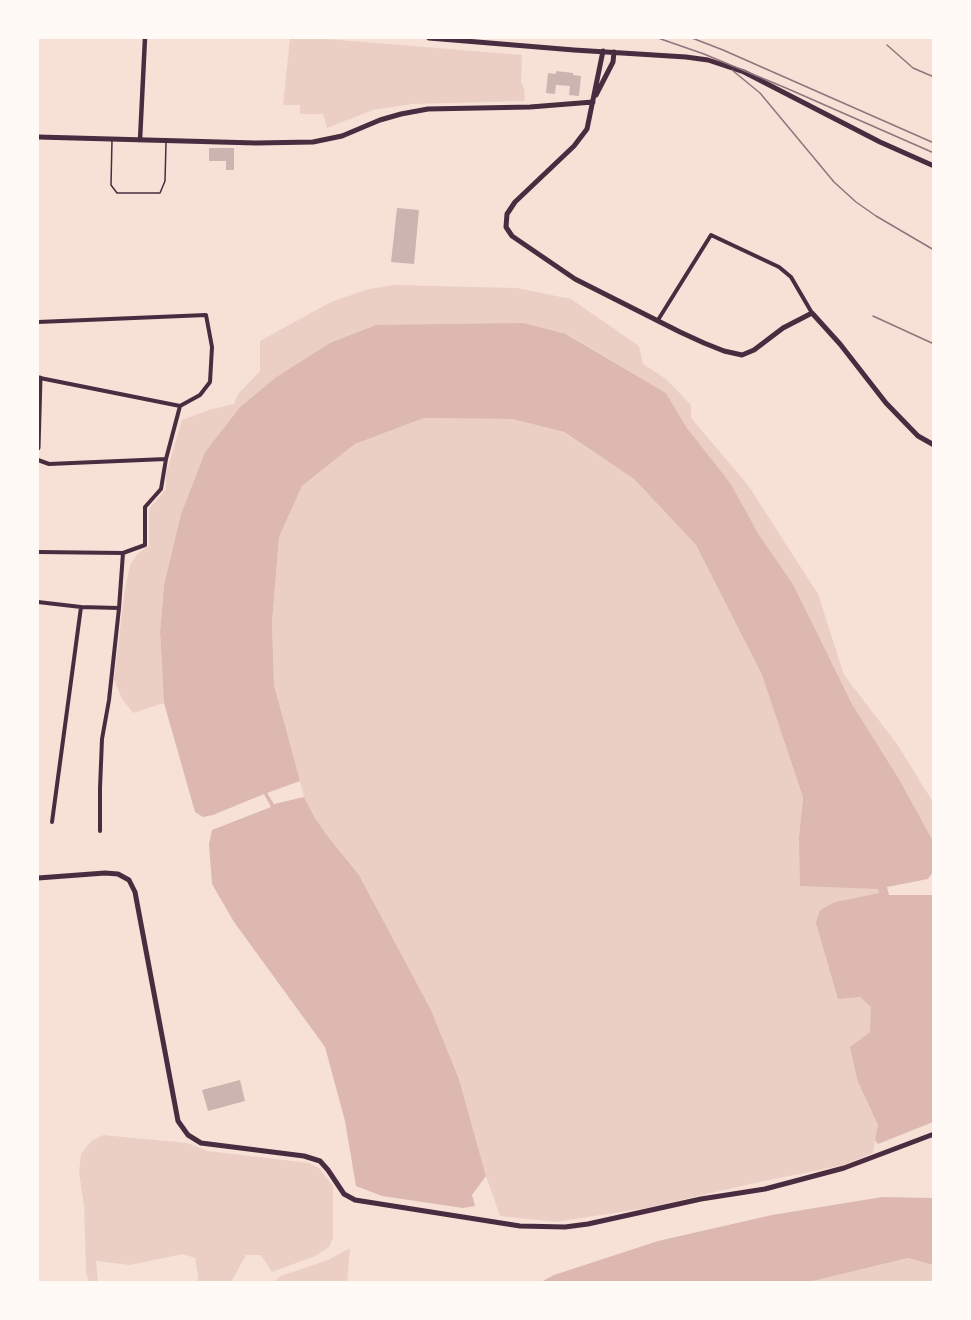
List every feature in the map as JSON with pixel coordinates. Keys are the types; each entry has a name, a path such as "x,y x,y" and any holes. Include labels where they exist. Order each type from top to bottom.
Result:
{"main road":[{"path":"429,38 708,60 744,72 933,166"},
{"path":"603,51 587,129 574,146 515,202 507,214 506,227 512,236 575,279 704,344 724,351 742,355 754,350 783,328 812,313 840,344 886,403 918,436 933,445"},
{"path":"593,102 613,62 614,52"},
{"path":"38,137 313,142 342,136 380,120 428,109 530,107 593,102"},
{"path":"38,448 39,378"},
{"path":"38,878 105,873 118,874 129,880 135,892 178,1121 189,1135 201,1143 304,1156 320,1161 344,1194 355,1200 520,1226 565,1227 701,1199 765,1189 844,1168 933,1134"}],"street":[{"path":"140,140 145,38"},
{"path":"658,320 711,235 779,267 791,277 812,313"},
{"path":"38,322 206,315 212,346 210,382 200,395 180,406 39,378"},
{"path":"38,552 123,553 145,545 145,507 161,489 166,459 180,406"},
{"path":"38,460 49,464 166,459"},
{"path":"100,831 102,739 109,700 123,553"},
{"path":"38,602 81,607 119,608"},
{"path":"52,822 81,607"}],"lane":[{"path":"112,140 111,185 117,193 160,193 165,181 166,140"}],"shaded area":[{"path":"290,38 315,38 522,55 521,82 525,101 412,104 373,110 327,128 323,114 300,114 300,105 283,105"},
{"path":"394,285 517,288 571,299 639,346 643,364 666,379 691,405 691,418 748,485 818,594 844,675 897,744 933,802 933,841 899,779 852,704 793,584 759,535 731,484 687,428 666,393 567,334 275,378 240,407 205,452 181,514 164,585 160,632 164,703 133,713 122,699 114,680 125,588 130,565 138,553 149,546 149,509 166,489 166,474 182,420 234,404 238,394 260,371 260,341 331,302 369,289"},
{"path":"523,323 566,334 666,393 687,428 731,484 759,535 793,584 852,704 899,779 933,841 933,872 928,879 887,887 889,895 933,895 933,1122 878,1144 875,1140 878,1125 858,1082 850,1047 870,1032 871,1007 860,997 838,999 816,923 820,910 835,902 879,893 878,889 800,886 799,837 803,798 762,675 696,545 634,479 564,432 512,419 424,418 355,444 302,486 279,537 272,623 274,685 300,781 267,793 274,804 304,797 326,834 359,875 431,1010 459,1079 486,1176 472,1195 475,1206 463,1208 382,1196 356,1186 345,1121 325,1047 234,922 212,884 209,844 212,830 271,807 264,794 213,815 203,817 195,812 164,703 160,632 164,585 181,514 205,452 240,407 275,378 330,343 376,325"},
{"path":"424,418 512,419 563,432 634,479 696,545 762,675 803,799 799,837 878,888 880,893 835,902 820,910 860,997 872,1007 870,1032 858,1082 878,1125 873,1153 844,1165 647,1208 555,1222 500,1216 486,1176 459,1079 431,1010 359,875 326,834 304,797 274,685 272,623 279,537 302,486 355,444"},
{"path":"103,1135 187,1143 208,1151 309,1163 319,1168 333,1186 333,1238 329,1247 315,1256 272,1272 261,1255 246,1255 231,1282 197,1282 195,1258 183,1254 130,1265 96,1261 98,1282 89,1282 86,1272 84,1206 79,1172 81,1154 91,1141"},
{"path":"882,1197 933,1198 933,1265 908,1258 809,1282 541,1282 554,1275 658,1241 772,1215"},
{"path":"350,1248 347,1282 273,1282 281,1276 328,1260"},
{"path":"908,1258 933,1265 933,1282 809,1282"}],"building":[{"path":"556,71 581,76 579,96 569,95 570,86 556,85 555,94 546,93 548,73 556,74"},
{"path":"209,148 234,148 234,170 226,170 226,161 209,161"},
{"path":"397,208 419,210 414,264 391,262"},
{"path":"240,1080 245,1101 208,1111 202,1090"}],"railway":[{"path":"658,38 704,54 786,88 934,153"},
{"path":"692,38 934,143"},
{"path":"887,45 913,68 934,77"},
{"path":"732,70 760,93 834,182 856,202 934,250"},
{"path":"873,316 934,344"}]}
